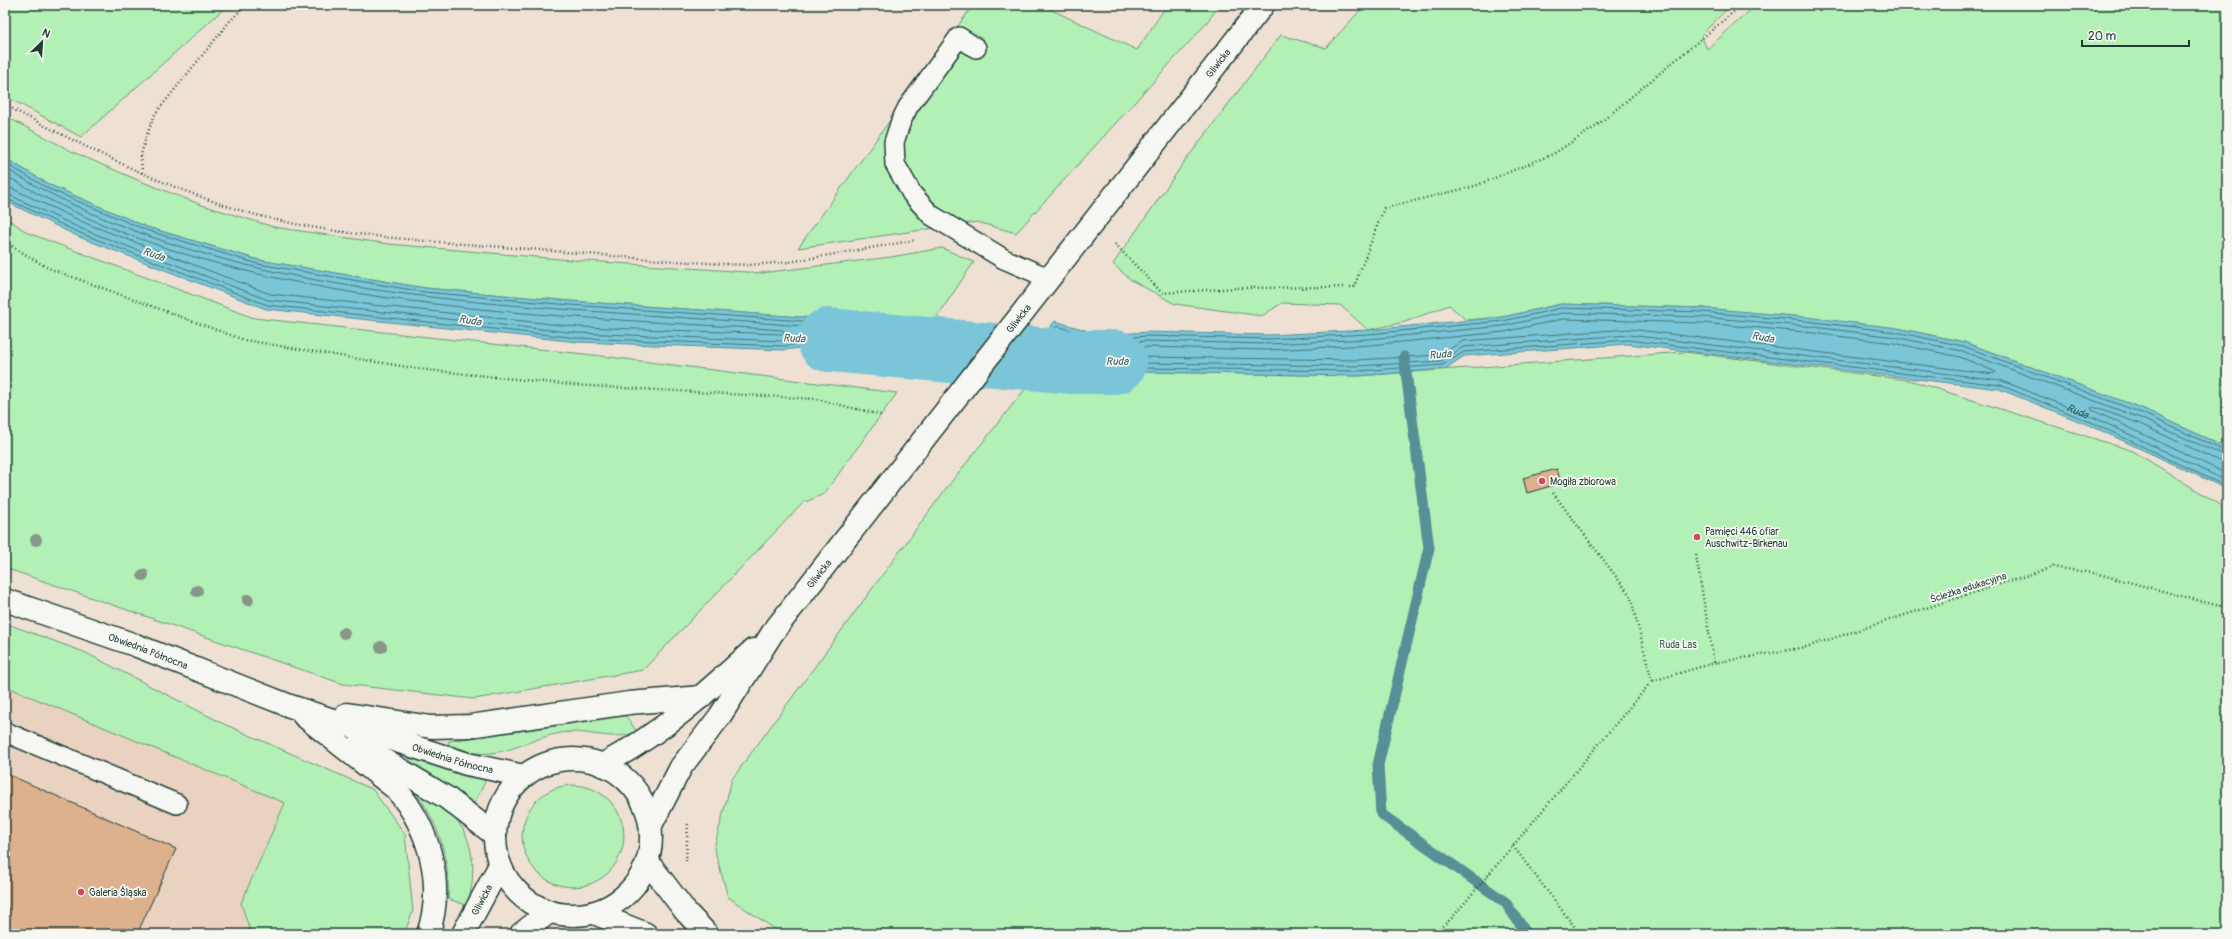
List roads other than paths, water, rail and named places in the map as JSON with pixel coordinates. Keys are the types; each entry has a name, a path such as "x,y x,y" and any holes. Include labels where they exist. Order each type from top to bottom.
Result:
{"main road":[{"name":"Gliwicka","path":"651,825 681,767 720,716 772,632 1263,5"},
{"name":"Obwiednia Północna","path":"5,600 143,648 290,706 467,764 524,776"},
{"name":"Gliwicka","path":"602,765 643,742 701,698 772,632"},
{"path":"290,706 431,727 470,726 629,703 701,698"},
{"name":"Obwiednia Północna","path":"290,706 447,798 495,835"},
{"path":"290,706 396,790 407,802 420,824 431,850 434,874 434,911 428,934"},
{"path":"566,759 581,759 602,765 625,777 645,804 651,825 652,848 648,862 641,877 631,890 619,901 594,913 571,916 549,912 525,899 514,889 500,865 495,835 500,808 514,785 524,776 551,762 566,759"},
{"path":"648,862 678,902 707,934"},
{"name":"Gliwicka","path":"463,934 500,865"},
{"path":"521,934 549,912"},
{"path":"594,913 646,934"}],"lane":[{"path":"976,48 959,37 908,107 894,142 895,164 912,194 931,215 960,234 1004,259 1048,278"},
{"path":"5,732 177,804"}],"water":[{"path":"5,158 50,185 147,227 259,260 425,288 570,301 931,326 898,373 867,354 817,346 784,350 578,342 266,309 79,237 5,201"},
{"path":"1561,304 1703,308 1806,317 1897,328 1964,342 2144,409 2227,448 2227,492 2216,484 2091,426 1999,389 1628,344 1464,356 1445,369 1358,376 1142,372 1007,380 1055,321 1102,335 1148,332 1269,335 1368,330 1503,317"}],"waterway":[{"name":"Ruda","path":"829,340 1072,362 1115,362"},
{"path":"1404,357 1429,548 1378,765 1381,814 1505,902 1527,934"}],"place":[{"name":"Mogiła zbiorowa","path":"1542,481"},
{"name":"Pamięci 446 ofiar Auschwitz-Birkenau","path":"1697,537"},
{"name":"Galeria Śląska","path":"81,892"}],"park label":[{"name":"Ruda Las","path":"1678,644"}]}
